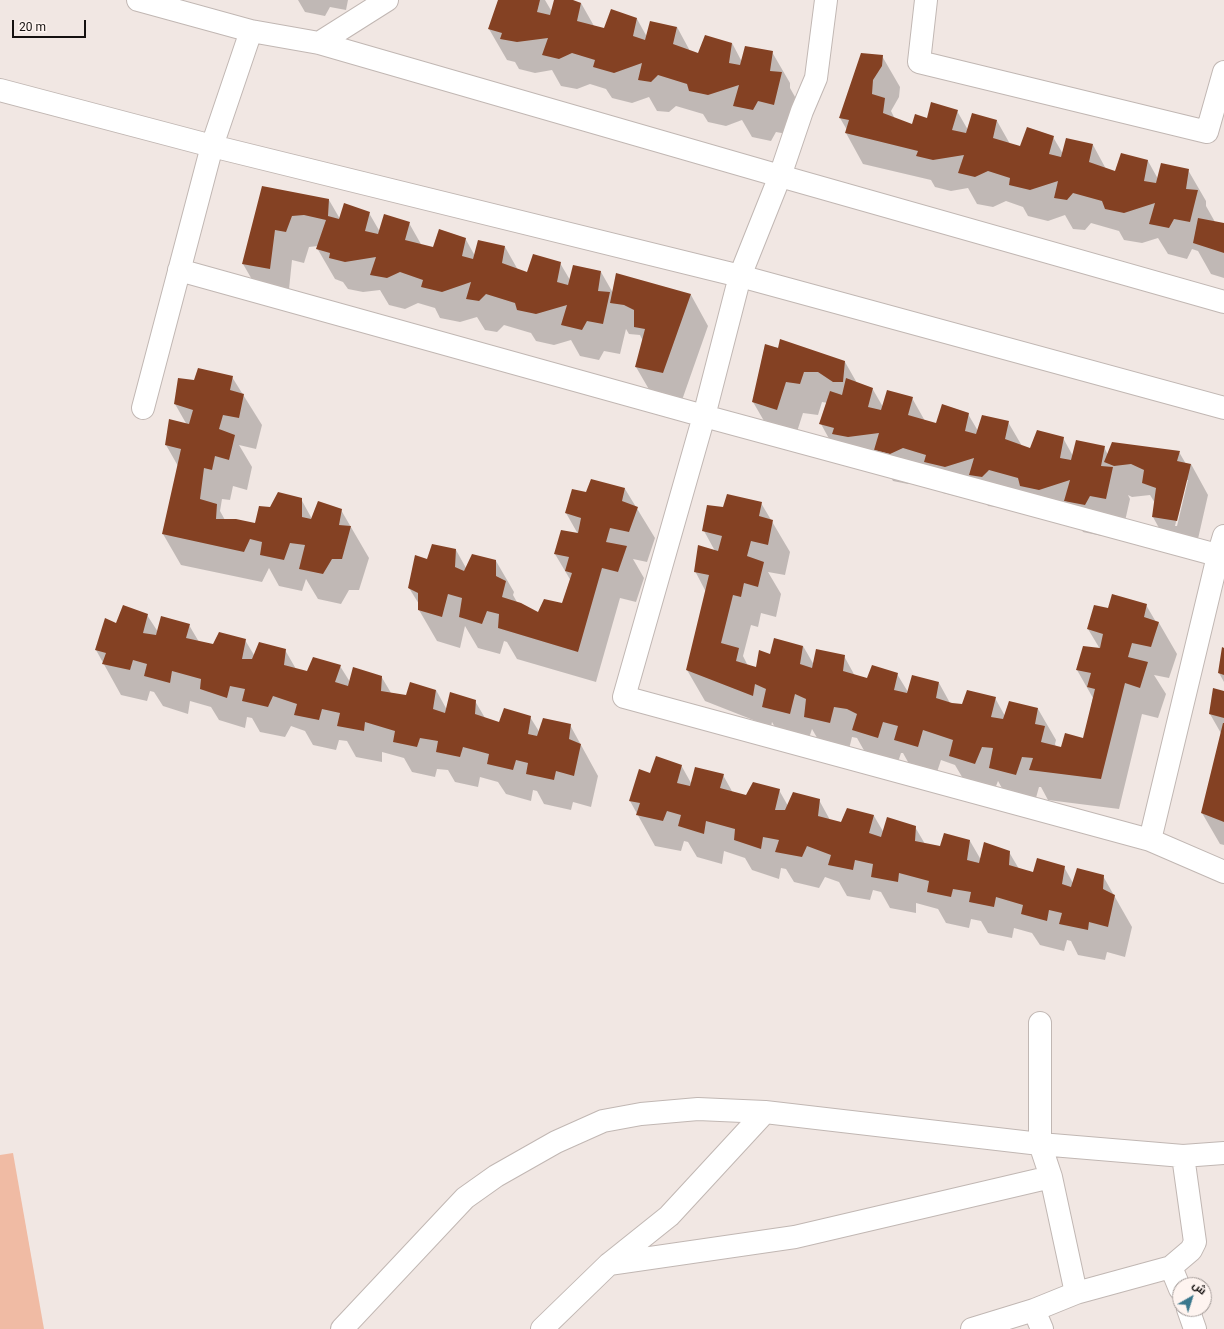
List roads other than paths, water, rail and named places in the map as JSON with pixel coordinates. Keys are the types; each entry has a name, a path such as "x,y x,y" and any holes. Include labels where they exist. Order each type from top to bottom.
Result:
{"street":[{"path":"138,0 251,31 319,43 1224,302"},
{"path":"319,43 387,0"},
{"path":"825,0 816,78 802,111 780,176 740,276 704,416 624,698 1150,840 1224,872"},
{"path":"926,0 919,62 1207,132 1224,72"},
{"path":"143,408 212,146 251,31"},
{"path":"0,90 212,146 740,276 1224,408"},
{"path":"179,270 704,416 1222,550 1150,840"},
{"path":"1040,1023 1040,1144 1050,1177 1076,1293"},
{"path":"342,1329 465,1198 496,1176 556,1142 603,1121 641,1114 698,1109 765,1112 1040,1144 1183,1156 1224,1153"},
{"path":"542,1329 609,1264 669,1216 765,1112"},
{"path":"972,1329 1038,1320 1076,1293 1171,1267 1191,1250 1195,1242 1183,1156"},
{"path":"609,1264 795,1237 1050,1177"},
{"path":"1171,1267 1175,1277"},
{"path":"1191,1317 1195,1329"}]}
